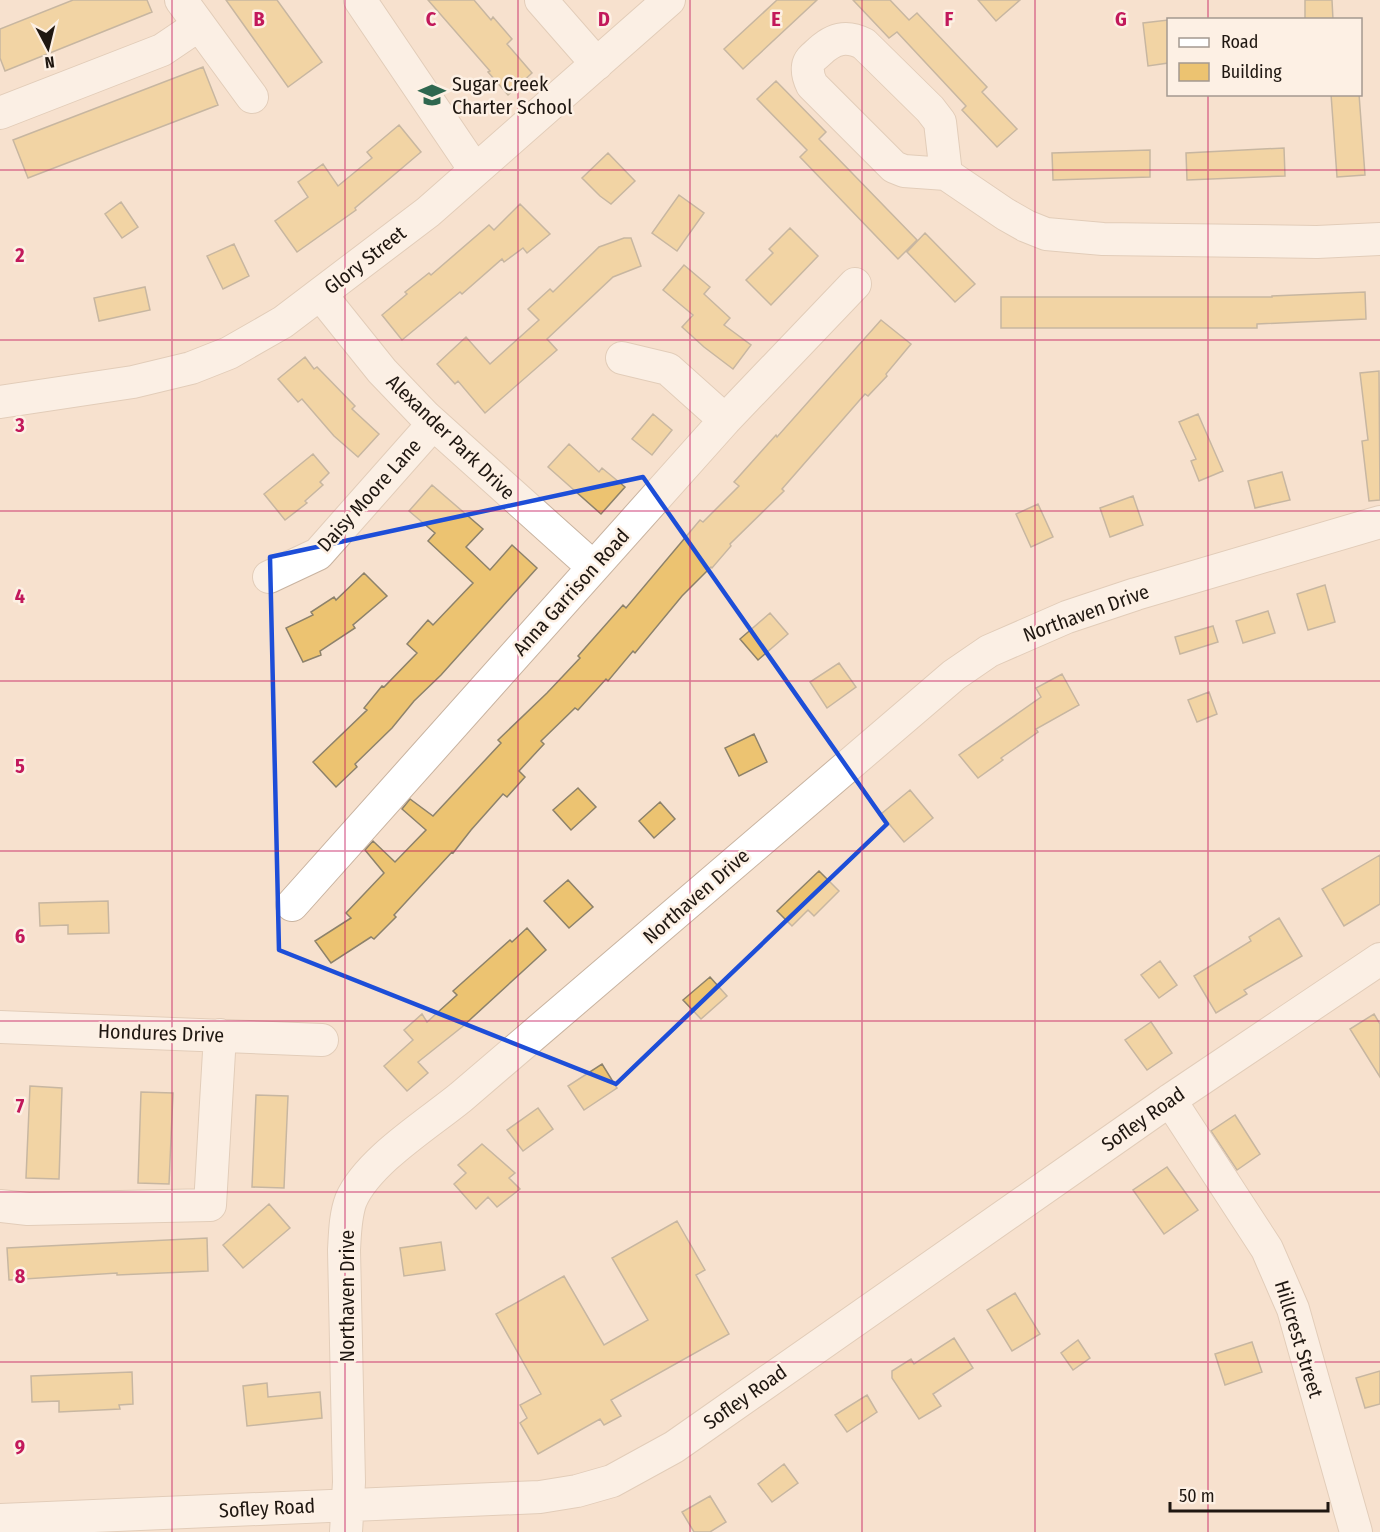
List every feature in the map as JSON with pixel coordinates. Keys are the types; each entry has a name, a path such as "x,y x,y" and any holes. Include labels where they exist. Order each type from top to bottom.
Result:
{"street":[{"path":"360,0 475,170"},
{"path":"541,0 597,64"},
{"name":"Glory Street","path":"0,402 133,381 191,368 229,353 283,322 428,212 669,0"},
{"path":"0,113 162,50 190,12 252,97"},
{"path":"946,174 940,122 930,109 864,44 853,38 830,42 810,60 807,68 812,85 894,167 904,171 946,174 1005,214 1046,234 1103,239 1317,242 1380,239"},
{"name":"Anna Garrison Road","path":"292,905 725,420 855,284"},
{"name":"Alexander Park Drive","path":"321,295 382,371 433,424 593,567"},
{"path":"622,358 668,369 725,420"},
{"name":"Daisy Moore Lane","path":"269,577 318,554 433,424"},
{"name":"Northaven Drive","path":"346,1518 348,1482 345,1239 347,1217 351,1200 365,1177 380,1161 461,1097 954,675 989,651 1067,616 1380,522"},
{"name":"Sofley Road","path":"0,1521 346,1518 540,1497 577,1491 612,1481 674,1447 1170,1100 1380,959"},
{"name":"Hondures Drive","path":"0,1027 322,1040"},
{"path":"0,1206 28,1209 210,1204 220,1035"},
{"name":"Hillcrest Street","path":"1170,1100 1277,1268 1293,1309 1356,1532"}],"highlighted area":[{"path":"643,477 887,824 616,1084 279,950 270,557"}],"building":[{"path":"73,0 147,0 152,12 5,71 0,58 0,29"},
{"path":"226,0 277,0 322,62 288,87"},
{"path":"428,0 474,0 512,39 507,44 532,73 508,95"},
{"path":"777,0 817,0 743,69 724,49"},
{"path":"853,0 890,0 909,20 917,13 987,87 982,92 1017,129 997,147 962,110 966,106 897,32 889,38"},
{"path":"978,0 1020,0 996,21"},
{"path":"1305,0 1332,0 1333,18 1305,18"},
{"path":"1167,20 1167,63 1148,66 1143,23"},
{"path":"203,67 218,105 28,178 13,140"},
{"path":"776,81 826,132 819,139 917,240 898,259 800,157 807,150 757,99"},
{"path":"1331,96 1359,96 1365,175 1337,177"},
{"path":"399,125 421,152 355,208 356,210 297,252 275,221 308,197 298,182 323,164 338,186 372,158 367,152"},
{"path":"1284,148 1285,176 1187,180 1186,153"},
{"path":"1150,150 1150,177 1053,180 1052,153"},
{"path":"608,153 635,181 611,204 582,178"},
{"path":"679,195 704,213 677,251 652,233"},
{"path":"121,202 138,227 122,238 105,214"},
{"path":"520,204 550,234 527,253 523,248 504,262 502,259 462,294 460,292 402,340 382,315 407,294 405,292 429,273 431,275 489,225 494,230"},
{"path":"790,228 818,256 771,305 746,280 773,253 769,249"},
{"path":"925,233 975,284 955,302 907,252"},
{"path":"624,238 631,238 641,266 613,277 547,339 557,350 485,413 458,381 455,384 437,364 466,337 490,364 539,320 528,309 550,289 553,292 599,247"},
{"path":"234,244 249,276 223,289 207,256"},
{"path":"684,265 710,287 704,294 730,318 724,325 751,345 733,369 682,327 693,315 663,290"},
{"path":"145,287 150,310 99,321 94,298"},
{"path":"1365,292 1366,319 1257,324 1257,328 1001,328 1001,297 1272,297"},
{"path":"881,320 911,344 886,374 887,376 868,396 865,394 782,489 784,491 730,544 731,546 712,568 682,596 635,653 633,651 608,681 606,679 578,710 575,708 541,741 544,744 519,771 525,777 507,797 503,794 453,853 394,915 396,917 374,939 371,937 331,963 315,941 351,918 346,913 384,873 365,850 373,841 395,862 426,830 402,809 410,799 433,816 501,743 498,740 580,658 578,656 623,605 626,608 700,520 703,522 739,486 734,482"},
{"path":"305,357 314,369 317,367 355,406 352,409 379,434 358,457 334,436 302,399 298,402 278,379"},
{"path":"1379,371 1380,500 1369,501 1362,441 1368,440 1360,373"},
{"path":"653,414 672,430 652,455 632,439"},
{"path":"1198,414 1223,471 1199,481 1191,461 1196,459 1179,422"},
{"path":"569,444 599,472 602,468 625,487 601,514 548,467"},
{"path":"313,454 329,473 320,482 323,485 305,501 307,503 285,520 264,494"},
{"path":"1282,472 1290,500 1255,508 1248,481"},
{"path":"432,485 483,529 466,547 490,570 512,545 537,568 441,675 414,701 392,728 355,764 357,767 336,787 313,762 367,710 364,708 382,686 384,687 417,653 407,644 428,620 433,625 473,583 428,541 435,533 409,511"},
{"path":"1133,496 1143,525 1110,537 1100,508"},
{"path":"1038,504 1053,537 1031,547 1016,514"},
{"path":"364,573 387,596 353,625 355,628 320,651 321,655 303,662 286,628 313,615 311,612 334,597 336,600"},
{"path":"1325,585 1335,622 1308,630 1297,594"},
{"path":"1268,611 1275,633 1243,643 1236,621"},
{"path":"770,613 788,634 758,660 740,639"},
{"path":"1213,626 1218,642 1180,654 1175,637"},
{"path":"839,663 856,687 827,708 810,682"},
{"path":"1062,674 1079,705 1036,729 1038,732 1001,758 1003,760 978,778 959,755 1041,697 1036,688"},
{"path":"1209,692 1217,714 1197,722 1188,700"},
{"path":"754,734 767,762 739,776 725,748"},
{"path":"578,788 596,807 571,830 553,810"},
{"path":"910,790 933,818 904,842 881,814"},
{"path":"660,802 675,819 654,838 639,821"},
{"path":"1380,855 1380,904 1344,926 1322,889"},
{"path":"819,871 839,891 814,916 808,910 792,926 777,911"},
{"path":"568,880 593,907 569,928 544,901"},
{"path":"108,901 109,933 68,934 68,925 40,926 39,903"},
{"path":"1279,918 1302,956 1244,990 1247,994 1216,1013 1194,976 1251,941 1249,937"},
{"path":"527,928 546,950 462,1027 418,1062 428,1073 407,1091 384,1066 413,1040 404,1030 422,1014 427,1022 457,995 453,991 510,940 512,942"},
{"path":"1160,961 1177,985 1159,998 1141,975"},
{"path":"710,977 727,996 701,1019 683,1000"},
{"path":"1374,1014 1380,1024 1380,1077 1350,1029"},
{"path":"1151,1022 1172,1053 1147,1070 1125,1040"},
{"path":"602,1064 617,1088 584,1110 568,1086"},
{"path":"30,1086 62,1088 59,1179 26,1178"},
{"path":"141,1092 173,1093 169,1184 138,1183"},
{"path":"256,1095 288,1096 284,1188 252,1187"},
{"path":"538,1108 553,1129 523,1151 507,1130"},
{"path":"1235,1115 1260,1154 1237,1170 1211,1131"},
{"path":"482,1144 515,1173 509,1178 520,1189 497,1207 488,1197 476,1209 454,1184 466,1173 458,1165"},
{"path":"1167,1167 1198,1210 1164,1234 1133,1190"},
{"path":"269,1204 290,1228 243,1268 223,1245"},
{"path":"677,1221 705,1270 696,1275 729,1334 611,1400 621,1416 604,1425 600,1419 538,1454 520,1423 527,1418 520,1405 541,1394 496,1314 564,1276 604,1345 648,1320 612,1258"},
{"path":"207,1238 208,1271 117,1275 117,1273 9,1280 7,1248"},
{"path":"441,1242 445,1270 404,1276 400,1248"},
{"path":"1015,1293 1040,1334 1012,1351 987,1310"},
{"path":"954,1338 973,1368 933,1394 941,1406 919,1419 892,1378 892,1371 911,1359 914,1364"},
{"path":"1078,1340 1090,1358 1073,1370 1061,1353"},
{"path":"1252,1342 1262,1372 1225,1385 1215,1354"},
{"path":"1380,1371 1380,1404 1365,1408 1356,1378"},
{"path":"132,1372 133,1404 119,1405 120,1409 59,1412 59,1401 32,1402 31,1376"},
{"path":"267,1383 268,1397 320,1392 322,1418 247,1426 243,1386"},
{"path":"867,1395 877,1412 847,1432 835,1415"},
{"path":"784,1464 798,1483 772,1502 758,1484"},
{"path":"710,1496 726,1522 710,1532 694,1532 682,1512"}],"place":[{"name":"Sugar Creek Charter School","path":"432,95"}]}
